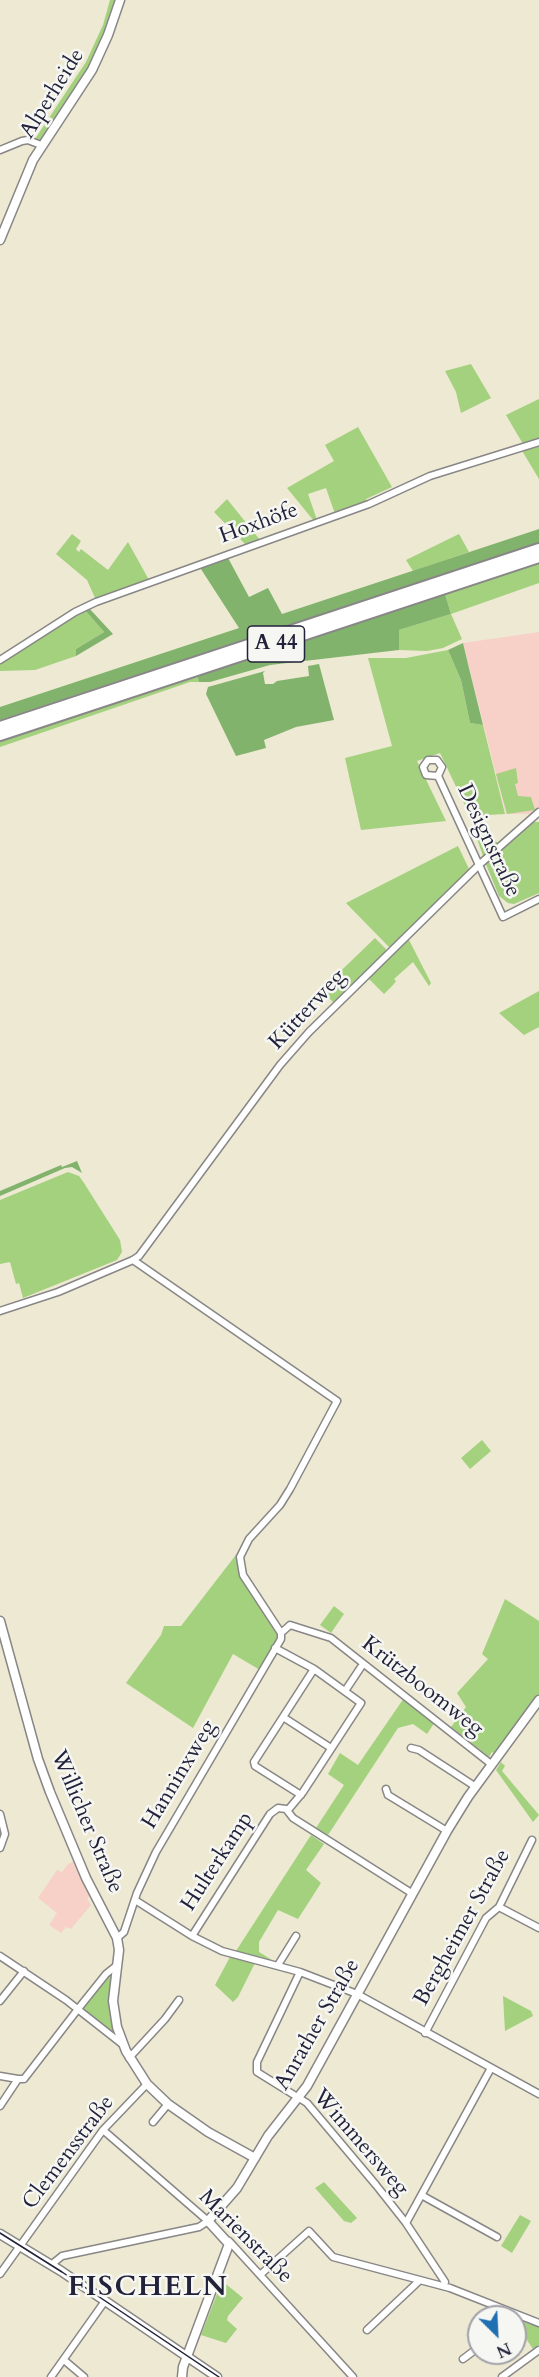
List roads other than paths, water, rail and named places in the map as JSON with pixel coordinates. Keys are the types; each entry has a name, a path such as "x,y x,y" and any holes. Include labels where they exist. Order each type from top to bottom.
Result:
{"highway":[{"name":"A 44","path":"0,727 539,549"},
{"name":"A 44","path":"0,735 539,557"}],"main road":[{"name":"Alperheide","path":"0,240 28,169 41,145 92,70 108,35 120,0"},
{"name":"Willicher Straße","path":"0,1621 31,1736 50,1792 86,1878 119,1944 113,2001 121,2040 129,2058 147,2084 168,2104 208,2132 255,2158"},
{"name":"Anrather Straße","path":"208,2221 237,2188 268,2136 299,2098 447,1832 491,1764 539,1700"},
{"name":"Marienstraße","path":"208,2221 229,2241"},
{"path":"0,2234 51,2265 218,2377"},
{"path":"182,2377 183,2367 229,2241"}],"street":[{"path":"0,150 28,140 41,145"},
{"name":"Hoxhöfe","path":"0,660 75,612 96,602 369,504 430,476 539,442"},
{"name":"Designstraße","path":"438,776 503,917 539,899"},
{"name":"Kütterweg","path":"0,1311 50,1295 133,1260 161,1227 280,1065 309,1032 480,864 539,812"},
{"path":"133,1260 337,1401 290,1489 280,1505 249,1539 240,1557 243,1575 281,1633"},
{"name":"Krützboomweg","path":"281,1633 285,1628 294,1624 331,1638 491,1764"},
{"name":"Hanninxweg","path":"117,1938 124,1932 156,1852 275,1648 281,1633"},
{"path":"275,1648 314,1670 361,1703 301,1795 288,1810 293,1818 413,1894"},
{"path":"345,1691 361,1667"},
{"path":"301,1795 254,1764 314,1670"},
{"path":"283,1717 332,1748"},
{"path":"411,1748 419,1750 476,1786"},
{"path":"386,1789 388,1795 447,1832"},
{"name":"Hulterkamp","path":"192,1936 276,1809 281,1807 288,1810"},
{"path":"0,1814 5,1834 0,1848"},
{"name":"Bergheimer Straße","path":"425,2033 486,1918 499,1907 532,1840"},
{"path":"135,1900 192,1936 222,1951 300,1972 357,1994 539,2094"},
{"path":"499,1907 539,1928"},
{"path":"278,1965 296,1936"},
{"path":"0,1956 121,2040"},
{"path":"0,2076 24,2079 106,1974 116,1966"},
{"path":"0,2001 24,1971"},
{"name":"Wimmersweg","path":"300,1972 256,2067 261,2075 307,2103 336,2136 406,2223 446,2286"},
{"path":"129,2058 165,2019 179,2000"},
{"path":"406,2223 423,2196 491,2067"},
{"path":"0,2106 18,2079"},
{"name":"Clemensstraße","path":"0,2274 103,2130 147,2084"},
{"path":"153,2122 168,2104"},
{"name":"Marienstraße","path":"103,2130 208,2221"},
{"path":"423,2196 497,2237"},
{"name":"Anrather Straße","path":"51,2265 62,2256 199,2227 208,2221"},
{"path":"260,2276 309,2231 333,2257 419,2281 446,2286 489,2305"},
{"name":"Marienstraße","path":"229,2241 353,2377"},
{"path":"367,2330 419,2281"},
{"path":"51,2377 105,2301"},
{"path":"502,2377 539,2350"},
{"path":"463,2359 467,2356"},
{"path":"64,2360 84,2377"}],"tram line":[{"path":"0,2233 219,2377"}],"district":[{"name":"FISCHELN","path":"148,2289"}]}
